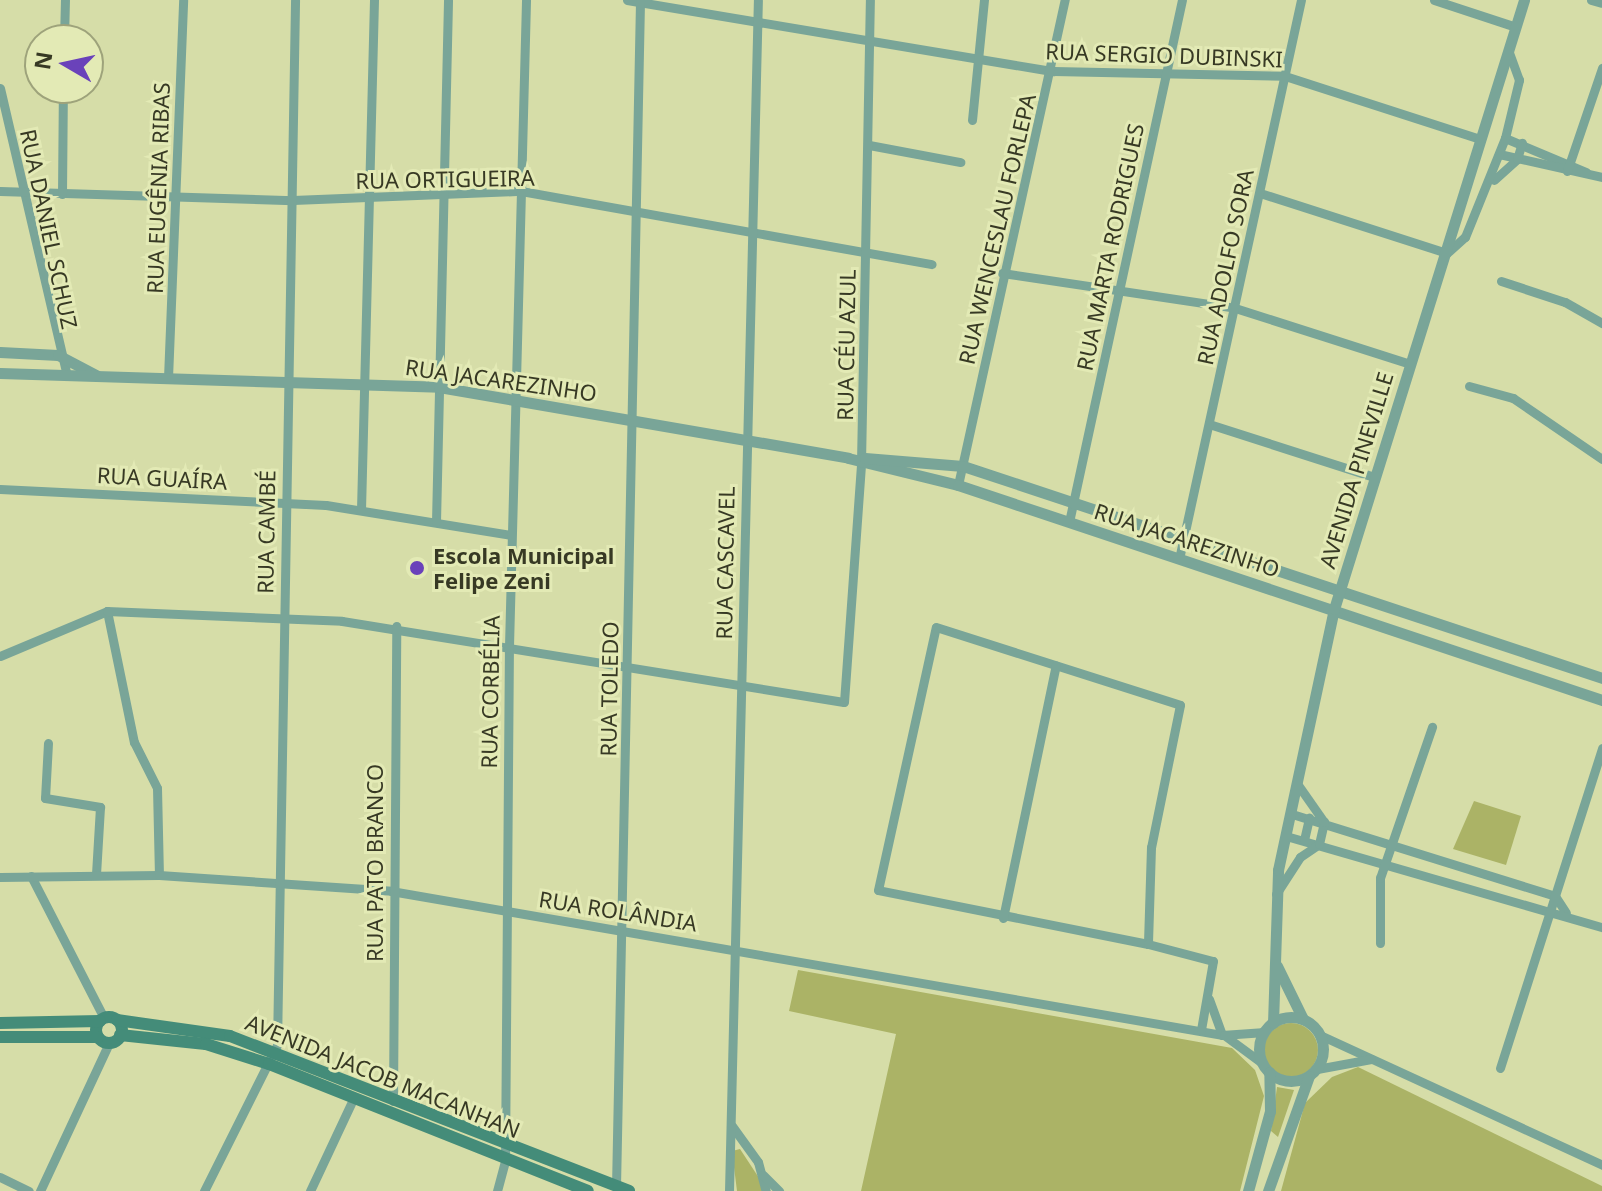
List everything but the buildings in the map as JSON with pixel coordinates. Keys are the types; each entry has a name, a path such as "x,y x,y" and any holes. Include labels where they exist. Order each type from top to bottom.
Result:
{"main road":[{"name":"AVENIDA JACOB MACANHAN","path":"0,1023 107,1019 195,1028 393,1101 505,1147 629,1191"},
{"path":"0,1037 103,1040 120,1035 107,1019"},
{"path":"103,1040 107,1019"},
{"name":"AVENIDA JACOB MACANHAN","path":"120,1035 206,1044 271,1058 505,1162 588,1191"}],"street":[{"path":"64,24 65,0"},
{"name":"RUA EUGÊNIA RIBAS","path":"168,378 183,0"},
{"name":"RUA CAMBÉ","path":"271,1058 293,200 295,0"},
{"path":"361,510 374,0"},
{"path":"436,522 448,0"},
{"name":"RUA CORBÉLIA","path":"497,1191 505,1162 511,535 526,0"},
{"name":"RUA SERGIO DUBINSKI","path":"627,0 1053,71 1285,76 1480,139"},
{"name":"RUA CASCAVEL","path":"729,1191 739,948 741,685 758,0"},
{"name":"RUA CÉU AZUL","path":"741,685 844,702 850,691 862,460 870,0"},
{"path":"972,120 982,58 984,0"},
{"name":"RUA WENCESLAU FORLEPA","path":"958,485 1002,273 1053,71 1065,0"},
{"name":"RUA MARTA RODRIGUES","path":"1069,522 1182,0"},
{"name":"RUA ADOLFO SORA","path":"1179,559 1301,0"},
{"path":"1434,0 1516,27"},
{"name":"AVENIDA PINEVILLE","path":"1269,1027 1275,961 1275,895 1334,609 1524,0"},
{"path":"1591,0 1602,3"},
{"name":"RUA TOLEDO","path":"616,1187 640,1"},
{"path":"1260,193 1447,253 1465,237 1505,138 1519,80 1509,52"},
{"path":"1569,166 1602,68"},
{"name":"RUA DANIEL SCHUZ","path":"0,88 58,355 67,375"},
{"path":"62,194 63,104"},
{"path":"1505,138 1602,177"},
{"path":"1485,191 1517,159 1522,143"},
{"path":"869,145 960,162"},
{"path":"1499,154 1569,166"},
{"name":"RUA ORTIGUEIRA","path":"0,191 293,200 521,191 932,264"},
{"path":"1002,273 1235,308 1410,364"},
{"path":"1501,281 1565,302 1602,323"},
{"name":"RUA JACAREZINHO","path":"0,352 58,355 97,375"},
{"name":"RUA JACAREZINHO","path":"0,373 439,387 517,398 848,458 963,466 1597,676"},
{"path":"1469,386 1513,398 1602,459"},
{"path":"1209,424 1374,477"},
{"name":"RUA JACAREZINHO","path":"862,460 958,485 1602,700"},
{"name":"RUA GUAÍRA","path":"0,489 283,502 361,510 511,535"},
{"path":"0,656 107,611 396,626 741,685"},
{"path":"107,611 134,742 157,788 159,875"},
{"name":"RUA PATO BRANCO","path":"393,1101 391,891 396,626"},
{"path":"1148,944 1151,847 1180,705 948,627 932,630 876,880 887,898 1148,944 1213,961 1209,999 1201,1030"},
{"path":"1003,918 1056,665"},
{"path":"1583,693 1597,676"},
{"path":"1380,943 1377,900 1386,863 1432,727"},
{"path":"48,743 45,798 100,807 96,875"},
{"path":"1500,1068 1602,748"},
{"path":"1275,895 1300,857 1319,844 1324,822 1298,785"},
{"path":"1292,814 1555,896 1566,913"},
{"path":"1304,840 1309,818"},
{"path":"1286,836 1386,863 1550,915 1566,913 1602,927"},
{"path":"0,871 17,877"},
{"name":"RUA ROLÂNDIA","path":"0,877 159,875 277,880 391,891 739,948 1223,1035 1269,1027"},
{"path":"31,876 107,1019"},
{"name":"AVENIDA PINEVILLE","path":"1275,961 1303,1019"},
{"path":"1209,999 1223,1035"},
{"path":"1248,1191 1263,1140 1269,1027 1303,1019 1320,1035 1390,1062 1602,1165"},
{"name":"RUA ROLÂNDIA","path":"1223,1035 1265,1068"},
{"path":"1268,1191 1282,1146 1313,1073 1320,1035"},
{"path":"40,1191 103,1040"},
{"path":"1265,1068 1290,1082 1357,1057 1390,1062"},
{"path":"204,1191 271,1058"},
{"path":"310,1191 354,1097"},
{"path":"732,1126 763,1175 779,1191"},
{"path":"1263,1140 1282,1146"},
{"path":"763,1175 766,1191"},
{"path":"0,1177 29,1191"}],"green space":[{"path":"1474,801 1521,816 1506,865 1453,849"},
{"path":"798,970 1232,1048 1255,1070 1264,1096 1240,1191 861,1191 896,1034 789,1011"},
{"path":"1291,1023 1310,1031 1318,1050 1310,1069 1291,1077 1272,1069 1264,1050 1272,1031"},
{"path":"1358,1067 1602,1186 1602,1191 1281,1191 1305,1103 1332,1077"},
{"path":"1277,1087 1294,1090 1278,1137 1271,1131"},
{"path":"740,1149 761,1181 763,1191 737,1191 732,1151"}],"place":[{"name":"Escola Municipal Felipe Zeni","path":"417,568"}]}
